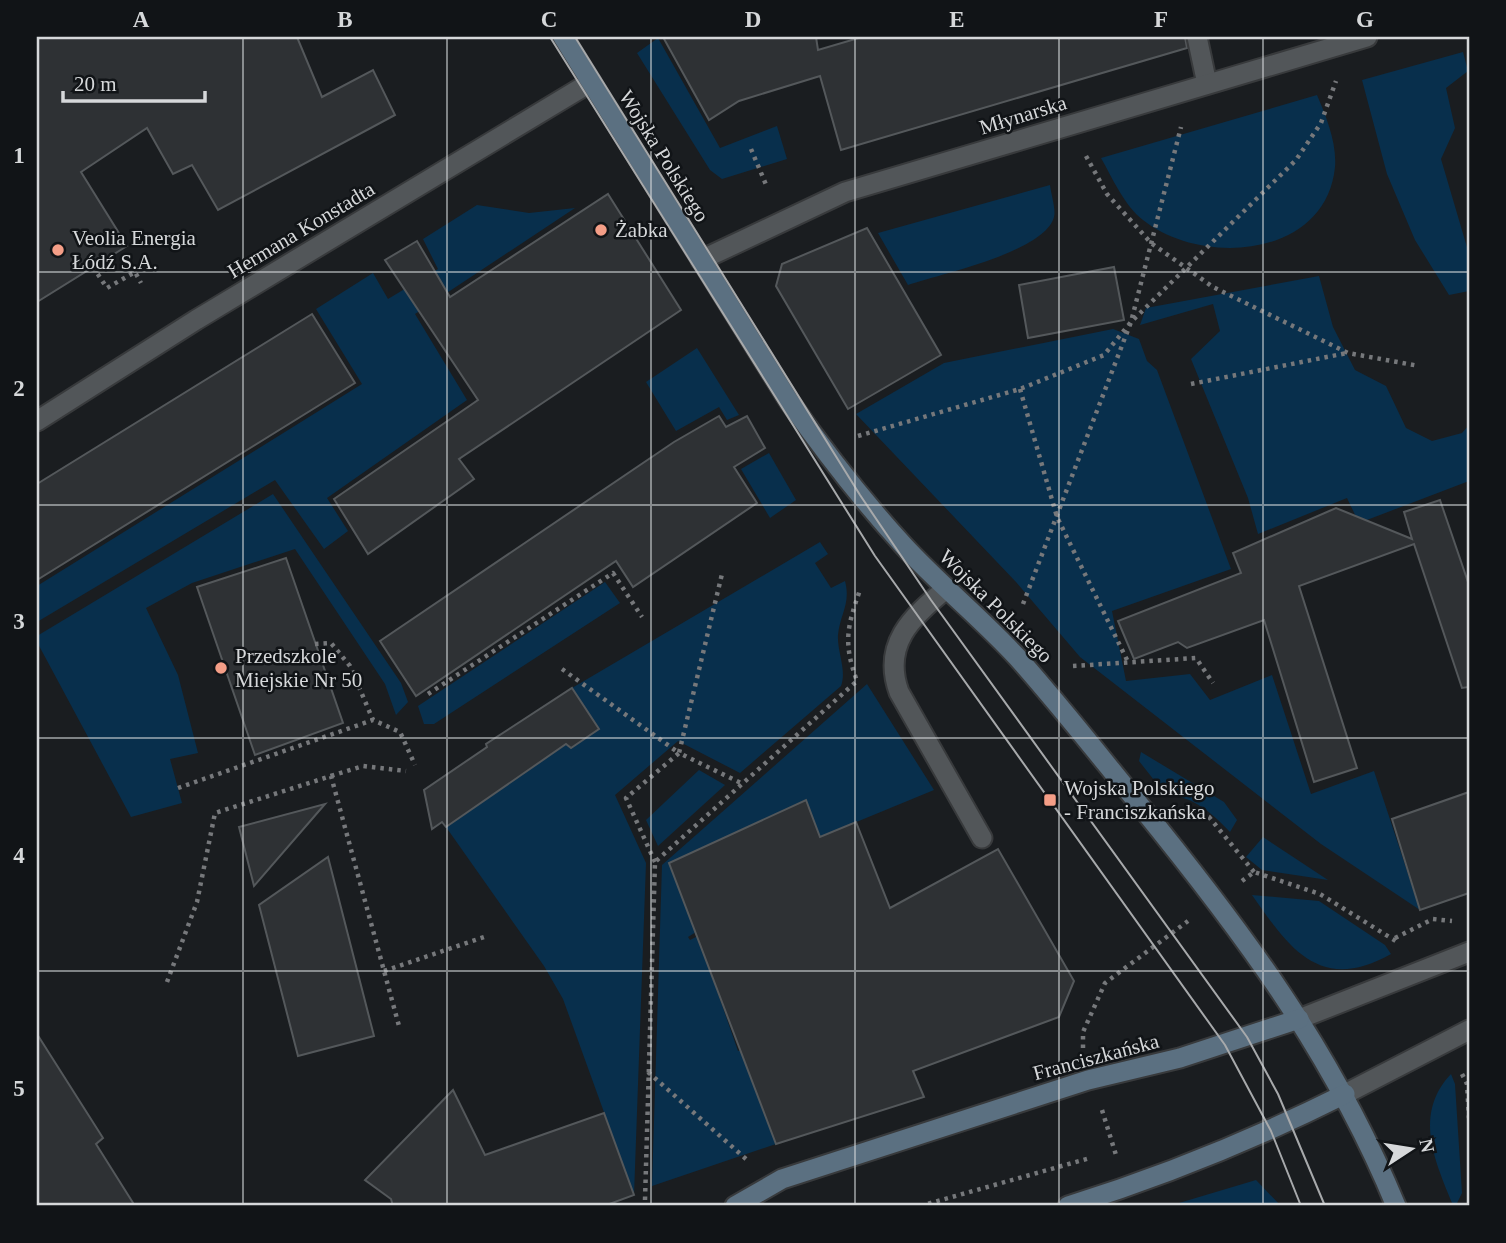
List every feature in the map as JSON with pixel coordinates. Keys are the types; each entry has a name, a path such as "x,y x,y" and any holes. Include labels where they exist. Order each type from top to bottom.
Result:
{"main road":[{"name":"Wojska Polskiego","path":"563,37 789,401 822,449 904,546 1014,654 1045,689 1217,900 1299,1019 1345,1094 1396,1206"},
{"name":"Franciszkańska","path":"735,1206 782,1179 1092,1079 1225,1045 1299,1019"},
{"path":"1068,1206 1126,1188 1232,1147 1345,1094"}],"street":[{"path":"1196,37 1207,84"},
{"name":"Młynarska","path":"701,260 845,192 1367,37"},
{"name":"Hermana Konstadta","path":"37,421 208,313 592,82"},
{"path":"946,589 916,615 906,628 892,656 893,675 899,692 982,838"},
{"name":"Franciszkańska","path":"1299,1019 1469,952"},
{"path":"1345,1094 1469,1030"}],"path":[{"path":"858,436 1020,389 1104,355 1131,322 1296,160 1321,123 1338,76"},
{"path":"1023,604 1131,322 1182,123"},
{"path":"751,149 767,187"},
{"path":"1083,152 1107,194 1152,243 1213,287 1348,353 1419,366"},
{"path":"93,267 107,288 135,272 141,283"},
{"path":"1191,384 1348,353"},
{"path":"1020,389 1057,517 1129,664"},
{"path":"428,694 612,573 642,617"},
{"path":"645,1200 654,862 626,798 679,753 722,574"},
{"path":"654,862 857,681 846,635 860,590"},
{"path":"316,644 331,643 350,666 373,720 400,732 415,765"},
{"path":"1073,666 1196,659 1213,683"},
{"path":"562,669 679,753 743,784"},
{"path":"178,788 373,720"},
{"path":"167,982 197,902 215,813 362,766 406,771"},
{"path":"331,776 399,1026"},
{"path":"1126,1188 1082,1041 1083,1032 1105,983 1254,873 1320,894 1395,938 1404,950"},
{"path":"1395,938 1433,919 1456,922"},
{"path":"384,971 484,937"},
{"path":"1457,1063 1468,1083 1469,1118"},
{"path":"648,1072 749,1162"},
{"path":"920,1206 1090,1158"}],"shaded area":[{"path":"658,38 720,148 777,126 787,159 722,179 710,170 637,53"},
{"path":"1463,52 1468,71 1446,88 1455,128 1441,159 1469,254 1469,291 1449,295 1415,240 1387,174 1362,80"},
{"path":"1317,95 1330,130 1335,158 1327,197 1310,220 1286,236 1258,245 1227,248 1197,244 1168,235 1136,214 1119,191 1101,158"},
{"path":"1050,185 1054,217 1046,230 1032,241 990,260 908,285 878,233"},
{"path":"477,205 529,213 575,208 415,314 467,400 327,498 348,531 324,549 275,480 37,622 37,586 362,384 316,309 373,273 388,299 438,269 423,239"},
{"path":"1319,276 1333,327 1355,370 1386,386 1406,428 1432,441 1462,433 1469,425 1469,481 1359,523 1347,498 1258,534 1248,498 1191,359 1220,331 1213,304 1140,325 1146,308"},
{"path":"1113,329 1139,339 1147,361 1157,370 1231,569 1112,611 1126,681 1190,674 1210,700 1272,675 1311,794 1374,771 1420,910 1321,844 1080,657 1016,582 856,414 944,363"},
{"path":"697,348 739,415 727,420 719,407 676,431 646,382"},
{"path":"769,453 796,500 770,518 741,469"},
{"path":"273,494 401,683 408,702 396,715 385,684 295,549 192,583 146,608 178,675 198,753 170,759 182,803 131,817 37,642 37,636"},
{"path":"820,542 828,554 815,563 831,588 845,581 847,589 838,635 843,674 841,686 740,773 678,741 615,795 646,863 634,1195 563,999 544,966 446,827 566,744 572,748 598,729 572,688"},
{"path":"605,582 620,603 434,724 424,724 418,706"},
{"path":"867,684 934,790 820,837 805,800 669,863 696,932 688,937 690,940 698,936 738,1051 742,1050 776,1144 652,1186 662,865"},
{"path":"1141,752 1224,802 1237,820 1230,832 1193,802 1165,794 1139,761"},
{"path":"699,770 725,785 658,846 646,820"},
{"path":"1263,837 1328,880 1262,870 1246,857"},
{"path":"1252,895 1319,901 1385,945 1391,954 1366,965 1345,969 1326,967 1294,948"},
{"path":"1451,1074 1455,1084 1462,1193 1453,1205 1434,1155 1430,1121 1439,1089"},
{"path":"1256,1180 1281,1206 1169,1206"}],"building":[{"path":"37,37 297,37 322,97 373,70 395,115 218,210 192,165 173,174 147,128 81,172 127,246 37,302"},
{"path":"663,37 816,37 818,50 862,37 1185,37 1187,48 841,150 820,76 739,101 709,120"},
{"path":"608,194 681,310 459,459 474,479 368,554 334,499 478,400 385,260 417,241 450,297"},
{"path":"867,228 941,355 848,409 776,286 782,264"},
{"path":"1114,267 1124,320 1028,338 1019,285"},
{"path":"312,314 355,383 37,580 37,484"},
{"path":"719,416 726,427 747,416 765,448 734,467 757,503 633,587 616,561 416,696 380,641 674,442"},
{"path":"1440,500 1469,585 1469,687 1462,688 1414,544 1299,586 1357,768 1314,782 1264,620 1187,648 1178,642 1134,659 1118,621 1241,573 1233,553 1336,508 1412,539 1404,512"},
{"path":"286,558 343,723 255,755 197,587"},
{"path":"572,688 599,729 571,748 566,744 446,827 442,822 432,829 424,790 487,747 486,744"},
{"path":"1469,792 1469,893 1420,910 1392,819"},
{"path":"806,800 820,837 856,822 890,908 998,849 1074,981 1059,1017 913,1071 924,1097 776,1144 669,863"},
{"path":"325,804 254,886 239,827"},
{"path":"328,857 374,1036 298,1056 259,905"},
{"path":"37,1034 103,1138 96,1144 135,1206 37,1206"},
{"path":"453,1090 485,1155 604,1113 634,1195 604,1206 393,1206 391,1199 365,1180"}],"tram line":[{"path":"550,37 875,556 1225,1045 1271,1131 1301,1206"},
{"path":"575,37 860,495 931,600 1247,1037 1278,1094 1325,1206"}],"place":[{"name":"Żabka","path":"601,230"},
{"name":"Veolia Energia Łódź S.A.","path":"58,250"},
{"name":"Przedszkole Miejskie Nr 50","path":"221,668"},
{"name":"Wojska Polskiego - Franciszkańska","path":"1050,800"}]}
